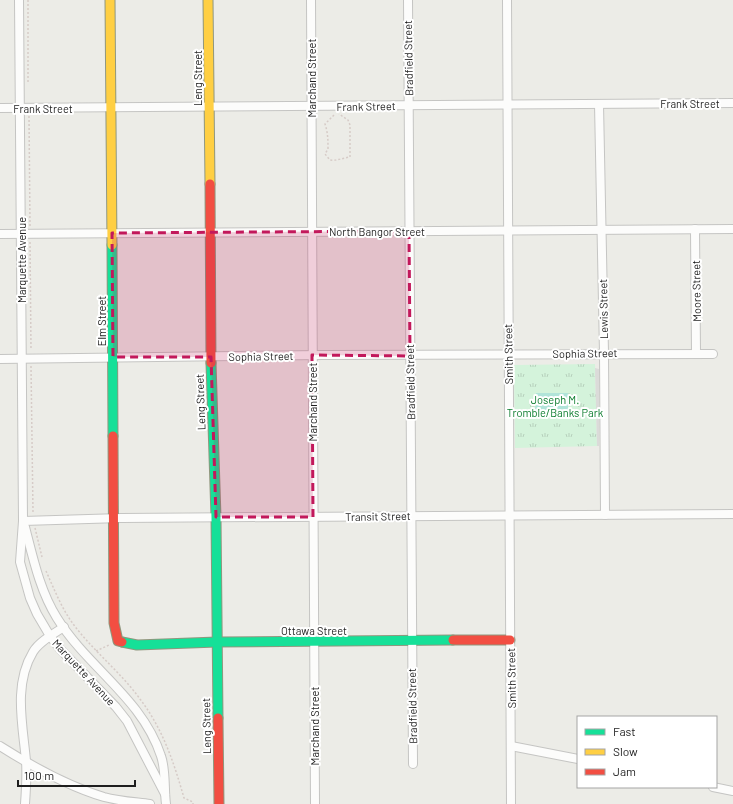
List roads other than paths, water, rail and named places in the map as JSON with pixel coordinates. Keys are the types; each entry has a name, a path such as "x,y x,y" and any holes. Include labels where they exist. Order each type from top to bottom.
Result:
{"street":[{"name":"Marquette Avenue","path":"19,0 24,108 26,234 22,359 23,520 20,562 30,598 50,636 70,661 116,707 126,721 165,794"},
{"name":"Elm Street","path":"110,0 114,622 118,641"},
{"name":"Leng Street","path":"208,0 210,357 216,517 219,804"},
{"name":"Marchand Street","path":"311,0 315,804"},
{"name":"Bradfield Street","path":"408,0 412,516 411,642 413,764"},
{"name":"Smith Street","path":"507,0 511,804"},
{"name":"Frank Street","path":"0,108 733,103"},
{"name":"Lewis Street","path":"599,104 604,353 605,514"},
{"name":"Moore Street","path":"695,229 696,353"},
{"name":"North Bangor Street","path":"0,234 112,232 733,229"},
{"name":"Sophia Street","path":"0,359 312,355 410,356 604,353 713,354"},
{"name":"Transit Street","path":"23,520 216,517 733,514"},
{"name":"Marquette Avenue","path":"23,520 40,581 50,606 83,652 121,690 146,723 161,757 166,804"},
{"path":"25,804 26,763 21,722 22,686 33,652 50,636 64,627"},
{"name":"Ottawa Street","path":"118,641 137,645 217,642 411,642 510,640"},
{"path":"0,746 26,763 71,786 106,797 150,804"},
{"path":"511,746 577,759"},
{"path":"717,788 733,791"}],"park label":[{"name":"Joseph M. Tromble/Banks Park","path":"555,405"}]}
